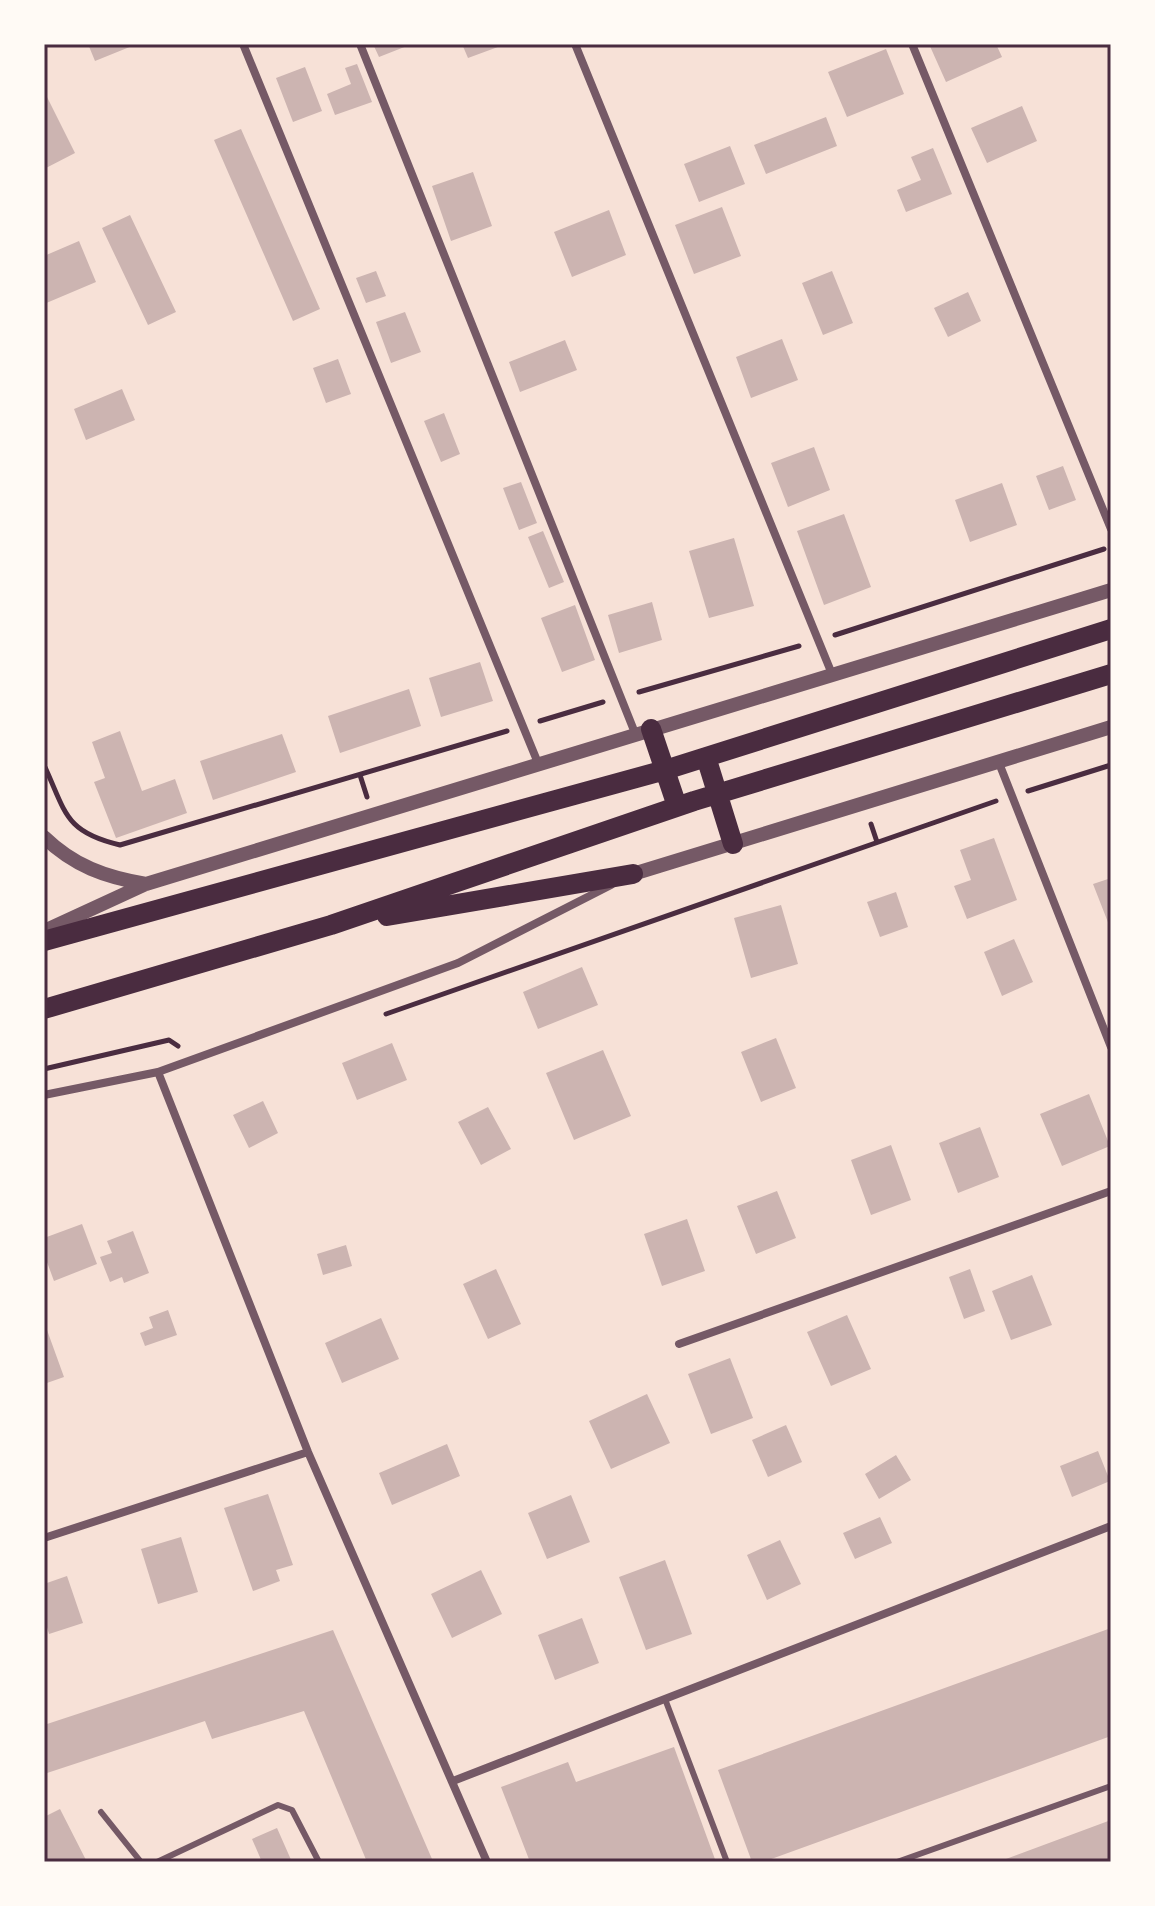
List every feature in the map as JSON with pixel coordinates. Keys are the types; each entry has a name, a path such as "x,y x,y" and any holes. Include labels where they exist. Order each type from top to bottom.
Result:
{"main road":[{"path":"44,941 665,770 1111,629"},
{"path":"44,1009 331,925 717,793 1111,674"},
{"path":"643,731 665,770 677,806"},
{"path":"706,757 733,844"},
{"path":"331,925 633,874"}],"street":[{"path":"243,44 538,763"},
{"path":"360,44 623,696 643,731"},
{"path":"575,44 832,674"},
{"path":"912,44 1111,529"},
{"path":"44,931 146,884 1111,590"},
{"path":"44,1095 158,1072 458,963 633,874 1111,727"},
{"path":"999,763 1111,1047"},
{"path":"44,837 86,869 146,884"},
{"path":"158,1072 308,1452 487,1862"},
{"path":"679,1344 1111,1191"},
{"path":"44,1538 308,1452"},
{"path":"453,1781 1111,1526"}],"lane":[{"path":"665,1699 727,1862"},
{"path":"897,1862 1111,1786"},
{"path":"157,1862 278,1805 292,1810 319,1862"},
{"path":"101,1812 141,1862"}],"path":[{"path":"44,765 72,825 92,839 120,845 819,640 1111,547"},
{"path":"379,1016 1012,796 1111,765"},
{"path":"44,1069 169,1040"}],"building":[{"path":"88,44 137,44 95,61"},
{"path":"373,44 412,44 379,57"},
{"path":"462,44 506,44 468,58"},
{"path":"929,44 996,44 1002,57 946,82"},
{"path":"886,49 904,94 847,117 828,72"},
{"path":"357,64 372,102 335,115 327,94 351,84 345,68"},
{"path":"305,67 322,111 293,122 276,78"},
{"path":"44,91 75,153 44,169"},
{"path":"1022,106 1037,141 987,163 971,128"},
{"path":"826,117 837,146 766,174 754,145"},
{"path":"241,129 320,309 293,321 214,140"},
{"path":"730,146 745,184 699,202 684,164"},
{"path":"933,148 952,194 906,212 897,190 921,180 911,157"},
{"path":"473,172 492,226 451,241 432,186"},
{"path":"722,207 741,256 694,274 675,225"},
{"path":"609,210 626,255 572,277 554,232"},
{"path":"130,215 176,312 148,325 102,228"},
{"path":"79,241 96,282 44,304 44,256"},
{"path":"376,271 386,296 366,303 356,278"},
{"path":"832,271 853,323 823,335 802,283"},
{"path":"968,292 981,321 948,337 934,308"},
{"path":"405,312 421,352 391,363 376,322"},
{"path":"782,339 798,380 751,398 736,357"},
{"path":"565,340 577,370 520,392 509,362"},
{"path":"338,359 351,394 326,403 313,368"},
{"path":"122,389 135,420 86,440 74,409"},
{"path":"444,413 460,454 441,462 424,421"},
{"path":"814,447 830,490 788,507 771,463"},
{"path":"1063,466 1076,500 1049,510 1036,476"},
{"path":"521,482 537,523 519,530 503,488"},
{"path":"1002,483 1017,525 970,542 955,500"},
{"path":"844,514 871,587 824,605 797,531"},
{"path":"543,531 564,582 549,588 528,537"},
{"path":"734,538 754,606 709,618 689,551"},
{"path":"652,602 662,640 619,653 608,615"},
{"path":"575,605 595,660 562,672 541,618"},
{"path":"480,662 493,701 441,717 429,678"},
{"path":"409,689 421,726 340,753 328,716"},
{"path":"120,731 142,791 175,779 187,813 116,838 94,782 105,778 92,742"},
{"path":"282,734 296,772 213,800 200,761"},
{"path":"994,838 1017,900 967,919 954,886 971,880 960,850"},
{"path":"1111,878 1111,930 1093,884"},
{"path":"896,892 908,927 880,937 867,902"},
{"path":"781,905 798,964 751,978 734,918"},
{"path":"1014,939 1033,982 1002,996 984,952"},
{"path":"582,967 598,1005 538,1029 523,992"},
{"path":"776,1038 796,1088 761,1102 741,1052"},
{"path":"392,1043 407,1080 357,1100 342,1063"},
{"path":"603,1050 631,1116 574,1140 546,1073"},
{"path":"1089,1094 1110,1146 1062,1166 1040,1114"},
{"path":"263,1101 278,1133 249,1148 233,1115"},
{"path":"488,1107 511,1149 481,1165 458,1122"},
{"path":"980,1127 999,1177 958,1193 939,1143"},
{"path":"891,1145 911,1200 871,1215 851,1160"},
{"path":"777,1191 796,1238 756,1254 737,1206"},
{"path":"687,1219 705,1271 662,1286 644,1234"},
{"path":"82,1224 97,1264 54,1281 44,1254 44,1238"},
{"path":"133,1231 149,1273 124,1283 122,1277 110,1282 100,1257 112,1253 107,1241"},
{"path":"346,1245 352,1266 323,1275 317,1254"},
{"path":"496,1269 521,1324 488,1339 463,1284"},
{"path":"970,1269 985,1311 964,1319 949,1277"},
{"path":"1032,1275 1052,1325 1011,1340 992,1291"},
{"path":"168,1310 177,1335 145,1346 140,1333 153,1328 149,1317"},
{"path":"847,1315 871,1369 831,1386 807,1332"},
{"path":"381,1318 399,1359 342,1383 325,1343"},
{"path":"47,1330 64,1377 44,1384 44,1332"},
{"path":"730,1358 753,1418 711,1434 688,1374"},
{"path":"647,1394 670,1443 611,1469 589,1421"},
{"path":"786,1425 802,1462 768,1477 752,1440"},
{"path":"447,1444 460,1476 392,1505 379,1473"},
{"path":"1098,1451 1110,1481 1072,1497 1060,1466"},
{"path":"896,1455 911,1480 879,1499 865,1474"},
{"path":"268,1494 293,1565 276,1570 280,1581 253,1591 224,1508"},
{"path":"571,1495 590,1542 547,1559 528,1513"},
{"path":"880,1517 892,1543 855,1559 843,1533"},
{"path":"181,1537 198,1592 158,1604 141,1549"},
{"path":"780,1540 801,1584 767,1600 747,1555"},
{"path":"665,1560 692,1634 646,1650 619,1577"},
{"path":"481,1570 502,1614 452,1638 431,1594"},
{"path":"67,1576 83,1623 49,1634 44,1617 44,1584"},
{"path":"582,1618 599,1663 555,1680 538,1635"},
{"path":"1111,1628 1111,1736 763,1862 752,1862 718,1770"},
{"path":"333,1630 432,1859 367,1862 304,1711 212,1739 205,1721 44,1774 44,1725"},
{"path":"674,1747 716,1862 530,1862 501,1787 568,1762 576,1782"},
{"path":"60,1809 87,1862 44,1862 44,1817"},
{"path":"1111,1820 1111,1862 998,1862"},
{"path":"277,1828 292,1862 262,1862 252,1839"}]}
